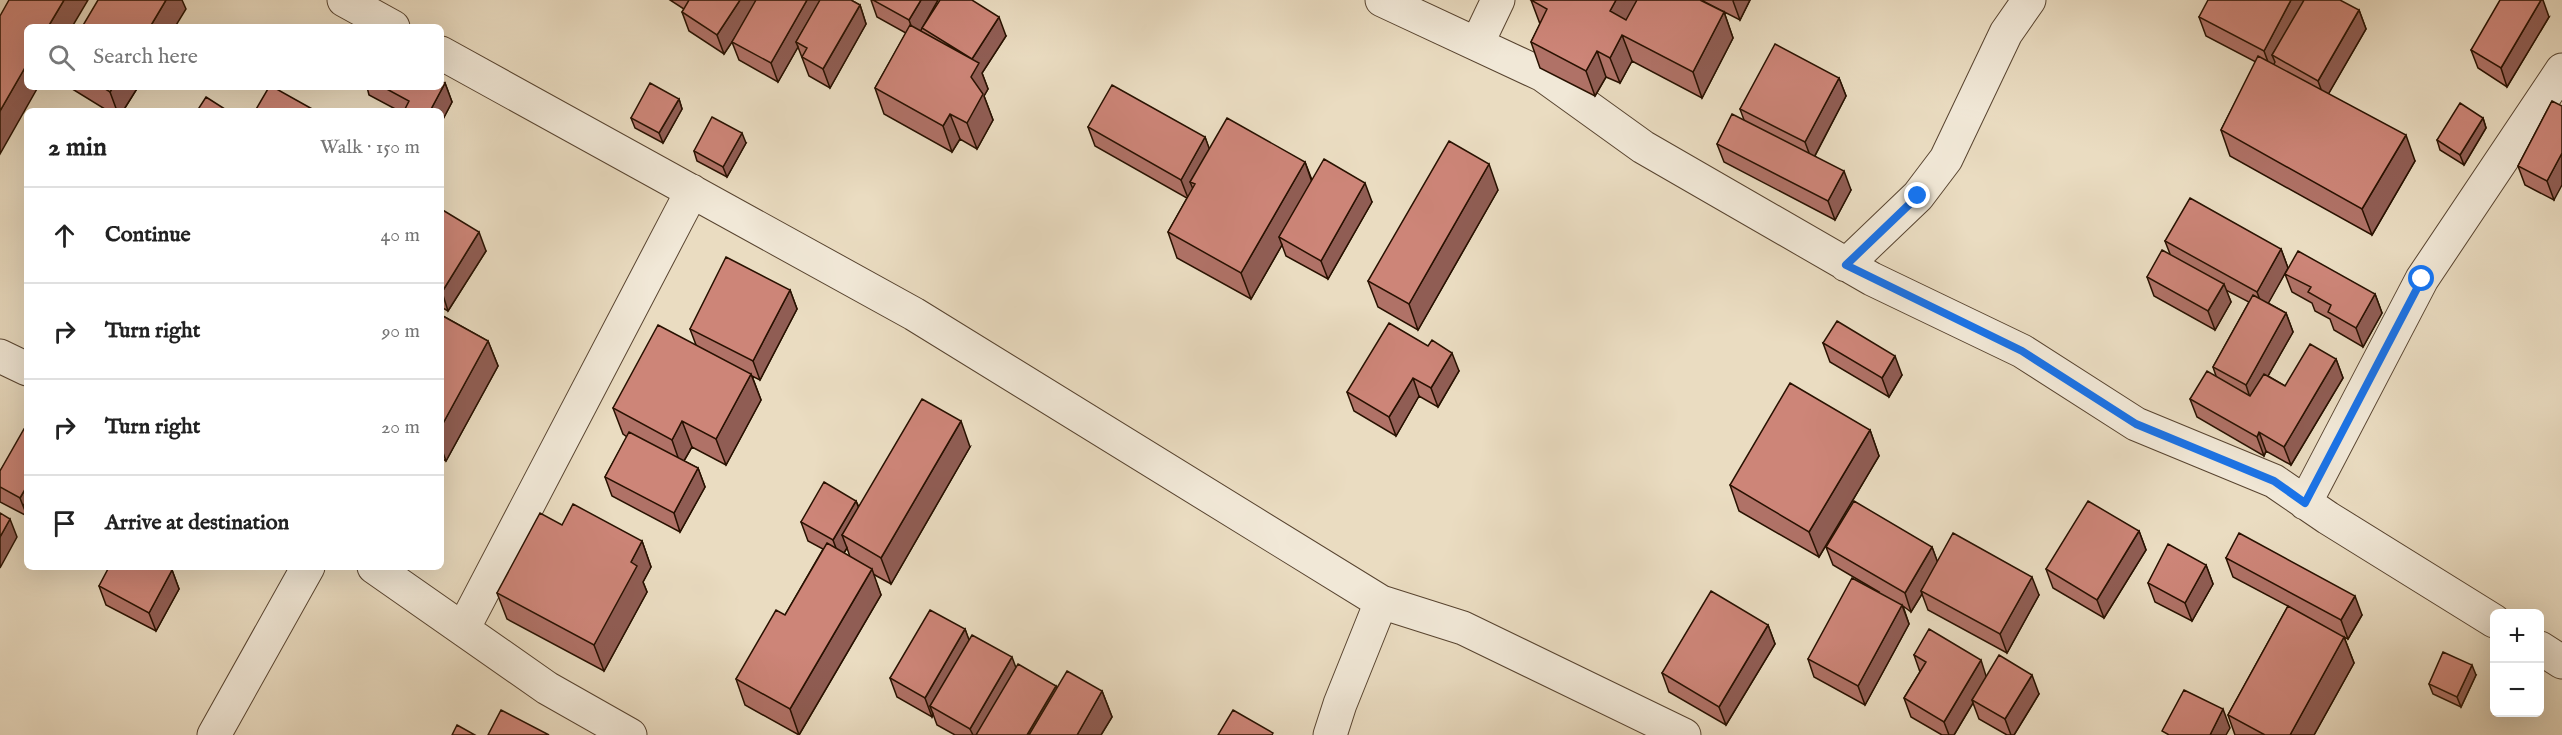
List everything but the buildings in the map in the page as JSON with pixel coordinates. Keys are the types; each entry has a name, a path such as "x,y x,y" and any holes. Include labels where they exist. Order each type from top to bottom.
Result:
{"street":[{"path":"344,0 388,24"},
{"path":"1382,0 1543,75 1643,147 1846,265 2022,351 2136,424 2274,481 2305,503 2490,619"},
{"path":"1477,44 1498,0"},
{"path":"1846,265 1918,196 1946,159 2006,33 2029,0"},
{"path":"444,55 914,314 1382,602 1463,628 1684,735"},
{"path":"2305,503 2422,279 2562,70"},
{"path":"463,629 692,191"},
{"path":"0,356 24,368"},
{"path":"214,735 306,570"},
{"path":"378,570 547,688 630,735"},
{"path":"1330,735 1340,704 1382,602"},
{"path":"2544,651 2562,662"}],"route":[{"path":"1918,196 1846,265 2022,351 2136,424 2274,481 2305,503 2422,279"}]}
